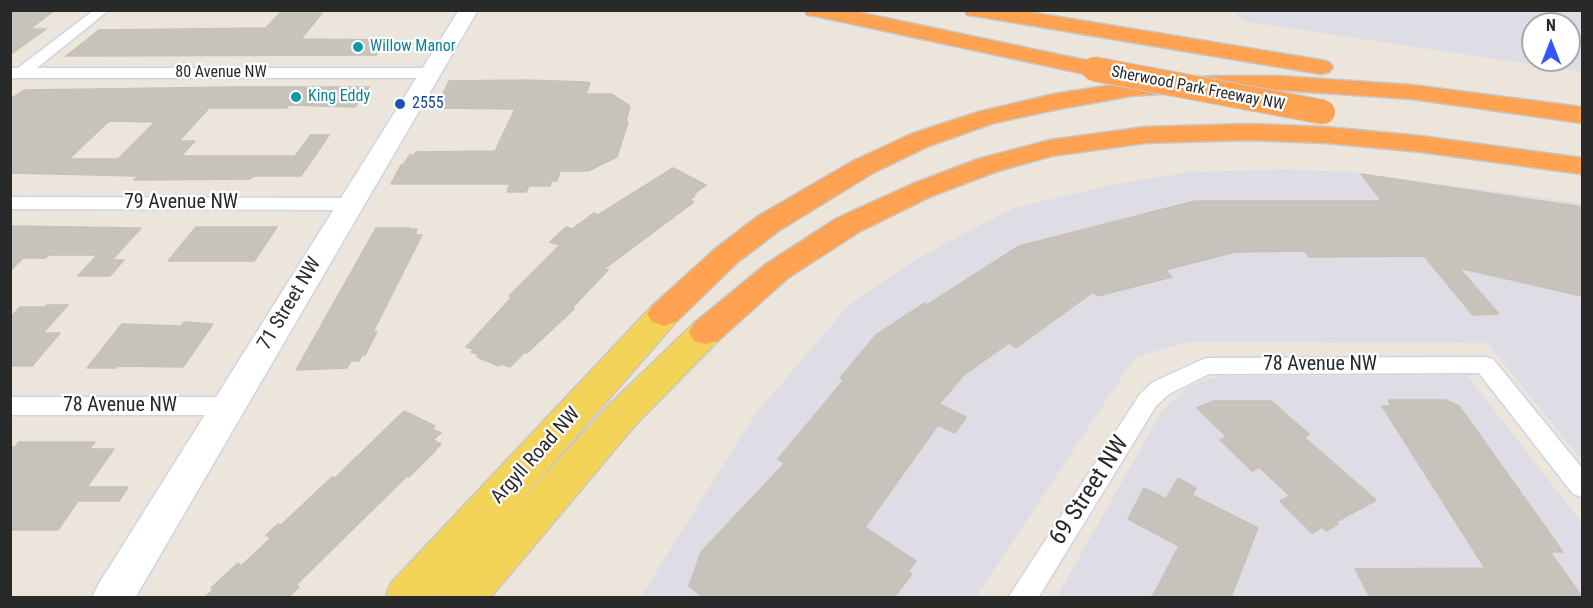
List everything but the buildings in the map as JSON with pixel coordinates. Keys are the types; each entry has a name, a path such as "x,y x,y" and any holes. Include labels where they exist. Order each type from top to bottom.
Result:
{"highway":[{"name":"Sherwood Park Freeway NW","path":"815,10 1094,69 1323,112 1582,156"},
{"path":"975,10 1482,93 1582,113"},
{"path":"664,314 727,255 769,223 863,167 920,140 987,117 1054,102 1131,89 1214,83 1279,83 1413,92 1582,113"},
{"path":"706,332 777,271 848,225 922,190 988,165 1050,148 1145,135 1248,132 1326,135 1420,144 1582,166"}],"main road":[{"name":"Argyll Road NW","path":"407,597 664,314"},
{"name":"Argyll Road NW","path":"461,597 624,413 706,332"}],"street":[{"path":"14,76 103,10"},
{"name":"71 Street NW","path":"112,597 469,10"},
{"name":"80 Avenue NW","path":"14,76 431,73"},
{"name":"79 Avenue NW","path":"10,203 351,204"},
{"name":"78 Avenue NW","path":"1161,388 1206,366 1485,365 1582,486"},
{"name":"69 Street NW","path":"1022,597 1148,400 1161,388"},
{"name":"78 Avenue NW","path":"10,406 229,406"}],"shaded area":[{"path":"1234,11 1582,11 1582,72 1581,12 1521,12 1521,63 1243,21"},
{"path":"1286,169 1351,172 1582,203 1582,460 1487,343 1188,342 1135,357 976,597 640,598 756,413 849,305 918,258 1014,208 1115,184 1191,172"},
{"path":"1467,375 1582,523 1582,597 1056,598 1161,413 1189,386 1219,376"}],"place":[{"name":"Willow Manor","path":"358,47"},
{"name":"King Eddy","path":"296,97"},
{"name":"2555","path":"400,104"}]}
